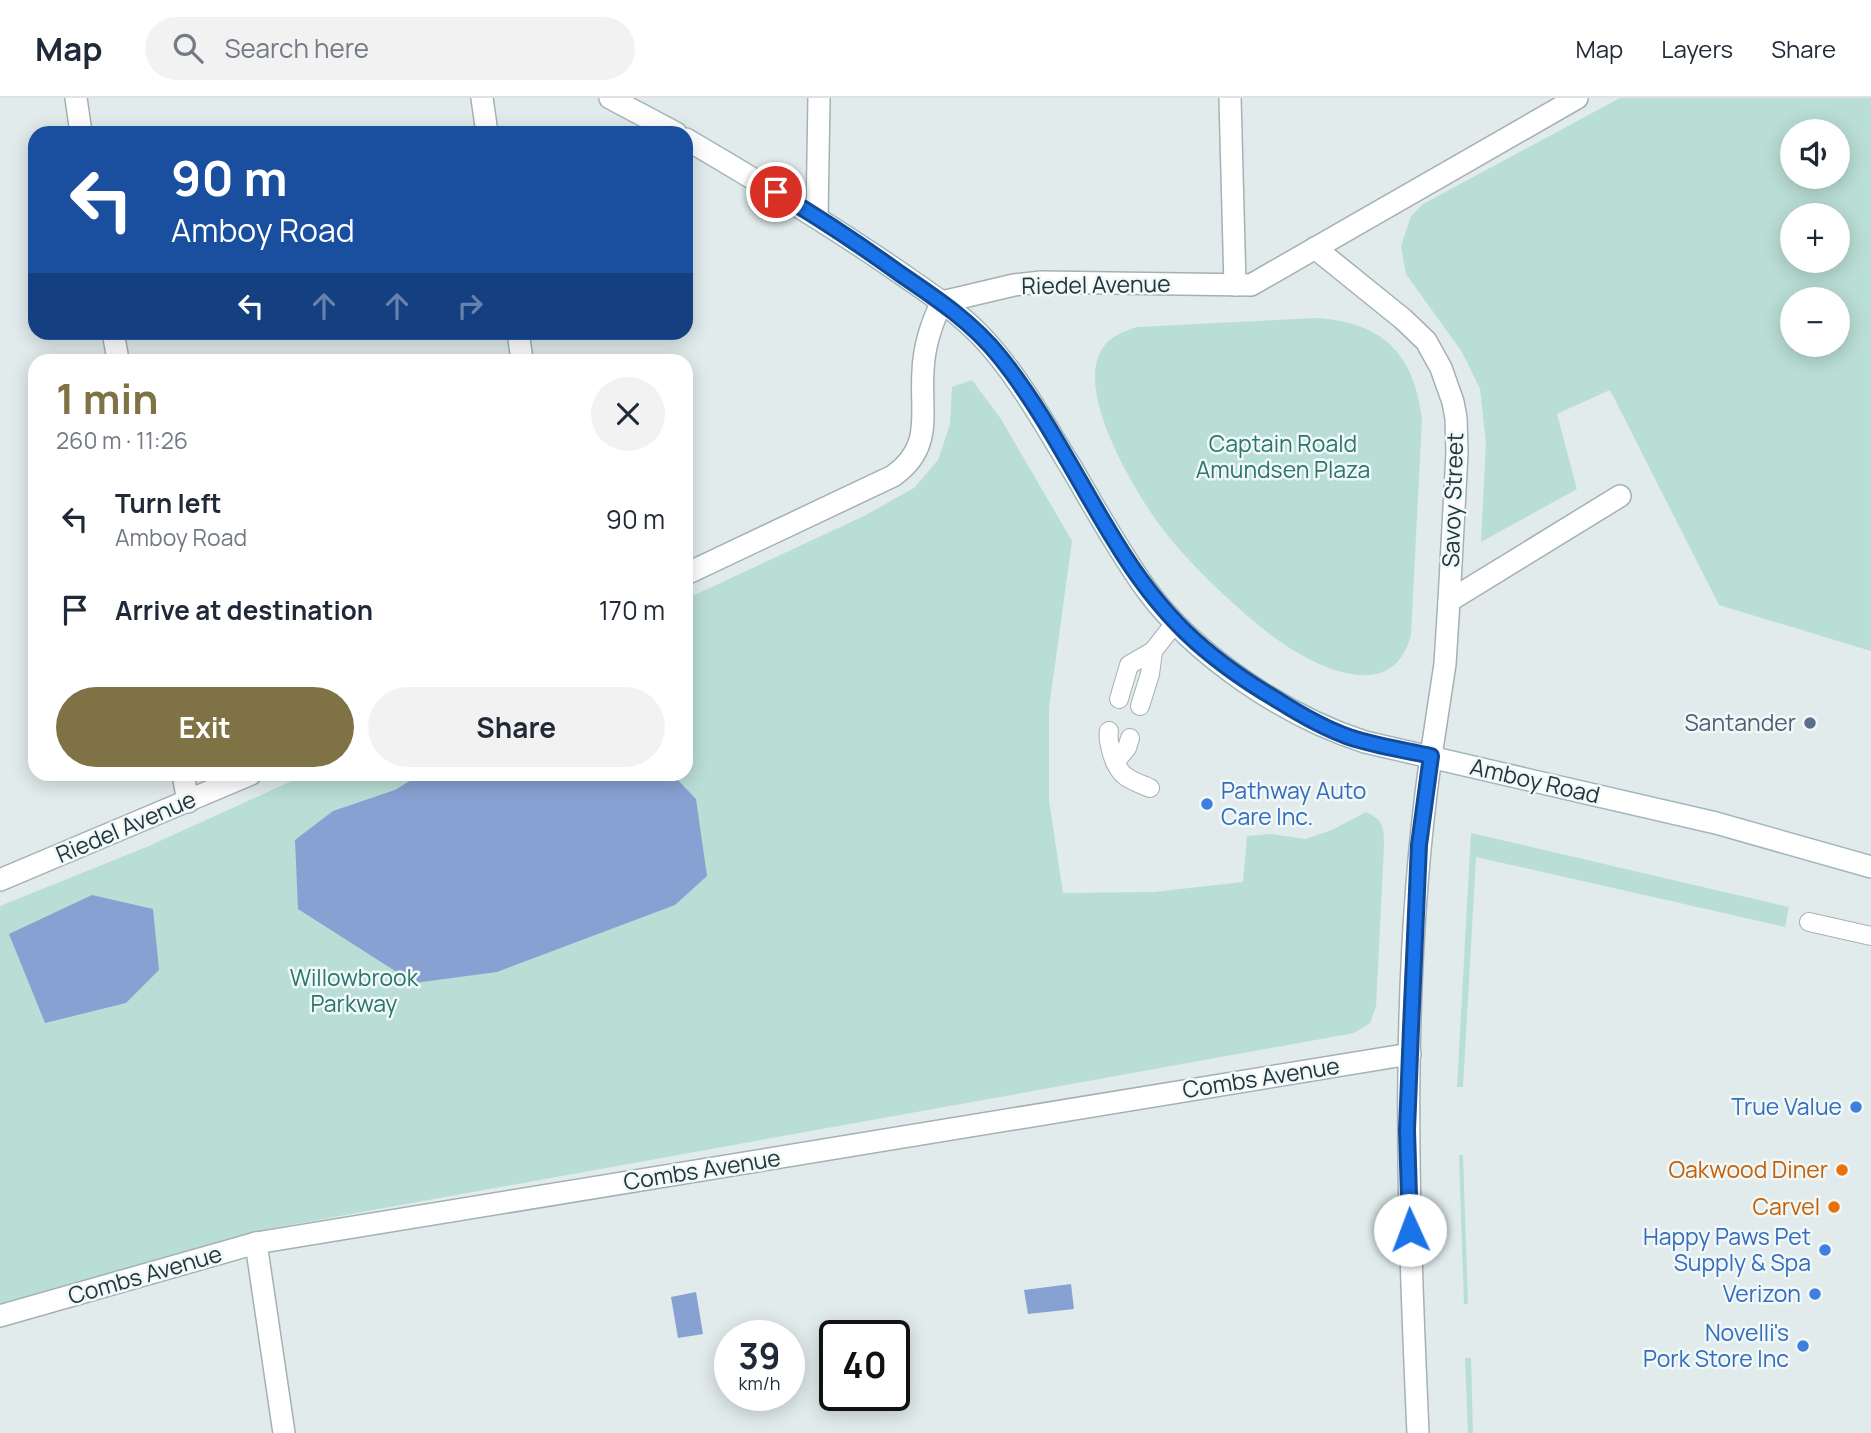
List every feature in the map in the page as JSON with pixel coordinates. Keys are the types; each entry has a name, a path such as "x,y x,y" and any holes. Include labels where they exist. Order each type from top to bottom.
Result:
{"street":[{"path":"76,98 80,126"},
{"path":"482,98 487,126"},
{"path":"610,98 663,126"},
{"path":"817,217 819,98"},
{"path":"1230,98 1235,285"},
{"name":"Riedel Avenue","path":"942,302 1014,285 1041,282 1251,285 1577,98"},
{"name":"Amboy Road","path":"693,143 817,217 942,302 982,337 1014,376 1146,589 1175,623 1226,669 1311,720 1356,739 1716,823 1871,867"},
{"name":"Savoy Street","path":"1315,248 1415,329 1433,352 1452,402 1457,436 1444,664 1419,845 1407,1130 1418,1433"},
{"path":"693,571 893,476 911,461 923,431 922,387 925,352 934,318 942,302"},
{"path":"1449,601 1620,496"},
{"path":"184,781 188,802"},
{"name":"Riedel Avenue","path":"0,880 235,781"},
{"name":"Combs Avenue","path":"0,1316 256,1243 1410,1054"},
{"path":"256,1243 284,1433"}],"lane":[{"path":"1119,699 1129,665 1153,651 1175,623"},
{"path":"1140,706 1150,674 1153,651"},
{"path":"1109,731 1107,738 1119,771 1126,778 1150,788"},
{"path":"1115,762 1127,748 1130,737"},
{"path":"1809,922 1871,936"}],"green space":[{"path":"1620,98 1871,98 1871,651 1719,605 1610,390 1557,414 1577,489 1481,542 1486,443 1480,389 1462,352 1406,274 1401,246 1411,216 1423,204"},
{"name":"Captain Roald Amundsen Plaza","path":"1317,318 1361,327 1392,346 1412,376 1422,419 1411,635 1401,658 1386,671 1367,675 1346,673 1325,666 1284,644 1239,609 1195,566 1169,538 1135,488 1101,414 1096,389 1096,367 1102,349 1113,338 1137,327"},
{"name":"Willowbrook Parkway","path":"972,380 1001,419 1072,541 1049,708 1049,801 1063,893 1154,892 1243,882 1247,836 1271,834 1305,839 1332,830 1366,812 1380,822 1384,839 1376,1007 1370,1023 1354,1033 268,1229 0,1305 0,906 149,846 292,781 693,781 693,596 864,516 914,488 938,460 950,424 952,387"},
{"path":"1471,833 1789,907 1785,927 1476,857 1463,1087 1457,1087"},
{"path":"1459,1155 1463,1155 1468,1304 1464,1304"},
{"path":"1465,1358 1471,1358 1473,1433 1468,1433"}],"water":[{"path":"410,781 679,781 696,799 707,876 675,905 497,972 414,983 298,909 295,840 333,811 395,790"},
{"path":"92,895 153,909 159,970 126,1003 45,1023 9,934"},
{"path":"1071,1284 1074,1309 1028,1314 1024,1290"},
{"path":"696,1292 703,1334 678,1338 671,1297"}],"place":[{"name":"Santander","path":"1810,723"},
{"name":"Pathway Auto Care Inc.","path":"1207,804"},
{"name":"True Value","path":"1856,1107"},
{"name":"Oakwood Diner","path":"1842,1170"},
{"name":"Carvel","path":"1834,1207"},
{"name":"Happy Paws Pet Supply & Spa","path":"1825,1250"},
{"name":"Verizon","path":"1815,1294"},
{"name":"Novelli's Pork Store Inc","path":"1803,1346"}],"route":[{"path":"776,192 942,302 982,337 1029,397 1116,544 1146,589 1180,628 1226,669 1331,730 1431,756 1419,845 1407,1130 1410,1230"}]}
